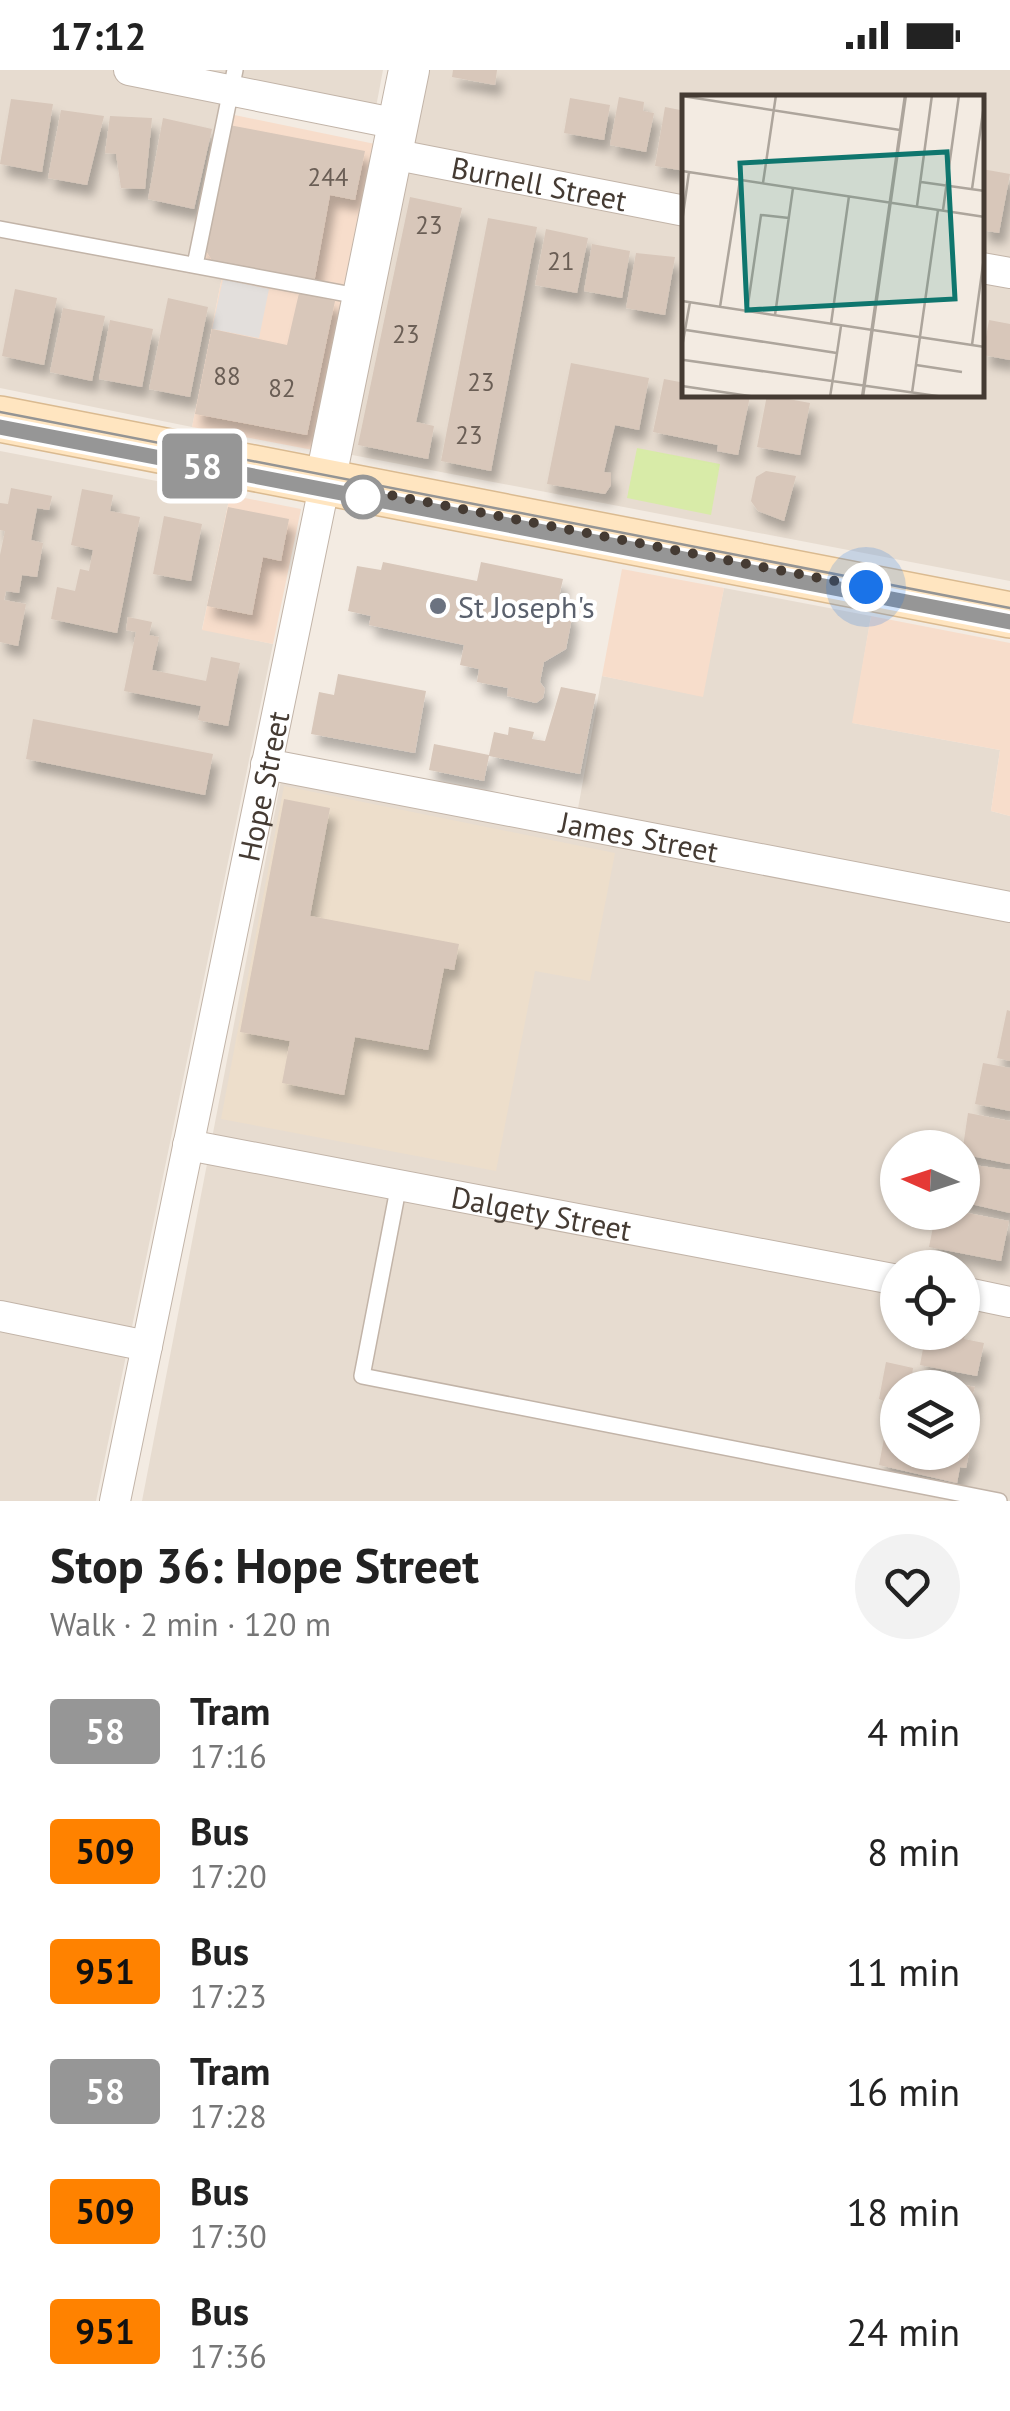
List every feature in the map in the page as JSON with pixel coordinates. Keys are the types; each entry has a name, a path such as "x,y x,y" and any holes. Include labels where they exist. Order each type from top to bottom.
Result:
{"main road":[{"path":"0,419 1010,615"}],"street":[{"name":"Burnell Street","path":"129,70 233,80 395,139 682,210"},
{"name":"Hope Street","path":"115,1501 409,70"},
{"path":"985,269 1010,273"},
{"name":"James Street","path":"266,764 1010,907"},
{"name":"Dalgety Street","path":"188,1145 880,1277"},
{"path":"980,1296 1010,1302"},
{"path":"0,1316 147,1346"}],"lane":[{"path":"195,265 233,80"},
{"path":"0,229 362,297"},
{"path":"399,1184 362,1376 999,1501"}],"shaded area":[{"path":"0,70 383,70 373,123 224,95 224,267 192,427 0,388"},
{"path":"429,70 1010,70 1010,581 347,454"},
{"path":"220,112 375,144 313,450 192,427 224,267 193,261"},
{"path":"223,279 269,289 259,338 212,329"},
{"path":"0,451 230,495 202,629 273,644 96,1501 0,1501"},
{"path":"230,495 301,509 273,644 202,630"},
{"path":"622,569 724,588 703,697 602,676"},
{"path":"724,588 871,616 853,723 1000,750 991,811 1010,816 1010,1501 142,1501 283,770 575,825 602,676 702,696"},
{"path":"871,616 1010,643 1010,816 991,811 1000,750 852,723"},
{"path":"284,786 615,853 590,981 535,971 496,1171 221,1119"}],"green space":[{"path":"637,448 720,464 711,515 627,498"}],"building":[{"path":"453,70 497,70 495,85 452,77"},
{"path":"619,97 644,102 643,111 654,113 646,152 610,145"},
{"path":"570,98 610,105 604,140 564,133"},
{"path":"11,99 53,104 42,172 0,164"},
{"path":"665,107 682,110 682,170 655,166"},
{"path":"61,110 104,116 87,185 48,178"},
{"path":"110,116 152,118 145,189 121,188 116,154 105,153"},
{"path":"163,118 212,129 194,209 148,199"},
{"path":"229,125 365,151 355,200 330,195 314,283 214,263 204,248"},
{"path":"985,170 1010,174 999,233 985,231"},
{"path":"410,197 462,208 416,422 434,426 428,459 358,445"},
{"path":"488,218 537,227 491,471 441,461"},
{"path":"546,229 588,238 577,293 535,285"},
{"path":"592,244 630,251 622,298 584,291"},
{"path":"636,253 675,257 665,315 626,308"},
{"path":"15,289 57,298 44,365 2,356"},
{"path":"299,293 335,301 307,435 195,414 212,329 287,345"},
{"path":"168,298 208,307 190,397 149,389"},
{"path":"63,308 105,316 92,381 50,372"},
{"path":"110,320 153,329 142,387 99,379"},
{"path":"989,320 1010,324 1010,360 985,355"},
{"path":"571,363 649,378 639,430 615,425 604,472 611,473 611,485 605,494 547,484"},
{"path":"664,379 682,382 682,398 750,398 738,455 717,451 718,445 653,432"},
{"path":"766,398 810,403 800,455 757,447"},
{"path":"766,471 796,476 784,521 758,511 751,501 756,477"},
{"path":"11,488 52,496 49,510 37,508 31,540 43,543 37,577 22,575 19,593 6,591 4,600 26,604 18,646 0,642 0,555 5,531 0,530 0,503 8,504"},
{"path":"82,489 113,495 110,511 140,517 117,633 51,619 57,587 75,591 80,569 89,571 93,550 71,545"},
{"path":"228,507 289,519 281,561 263,557 252,615 207,606"},
{"path":"164,516 202,524 191,581 153,574"},
{"path":"383,562 477,581 481,562 563,579 559,597 572,618 566,649 544,662 540,682 545,689 543,698 536,703 507,696 508,688 477,682 479,669 460,665 464,645 369,625 371,616 348,611 357,566 381,570"},
{"path":"128,617 152,622 149,635 159,637 152,670 206,681 211,657 240,663 228,726 198,720 201,706 124,691 136,632 126,630"},
{"path":"338,674 426,691 415,753 311,734 319,692 334,695"},
{"path":"561,687 596,694 580,774 489,756 484,781 429,770 434,744 489,755 494,732 508,735 509,727 534,732 532,739 545,741"},
{"path":"33,719 213,754 205,795 26,759"},
{"path":"284,799 330,808 310,916 459,944 454,970 444,968 428,1050 355,1037 344,1095 282,1083 290,1041 240,1032"},
{"path":"1007,1010 1010,1011 1010,1061 997,1058"},
{"path":"983,1063 1010,1068 1010,1111 975,1104"},
{"path":"968,1113 1010,1121 1010,1164 980,1158 980,1130 966,1130"},
{"path":"980,1166 1010,1170 1010,1213 980,1206"},
{"path":"980,1215 1009,1221 1001,1261 980,1257 980,1250 929,1247 932,1230 980,1230"},
{"path":"980,1342 984,1343 978,1370 920,1365 923,1350 980,1350"},
{"path":"886,1362 913,1368 913,1370 884,1370"},
{"path":"901,1470 959,1470 957,1483"}],"tram line":[{"path":"0,412 1010,608"},
{"name":"58","path":"0,427 1010,622"}],"place":[{"name":"St Joseph's","path":"438,606"}],"route":[{"path":"363,497 364,490 866,587"}]}
